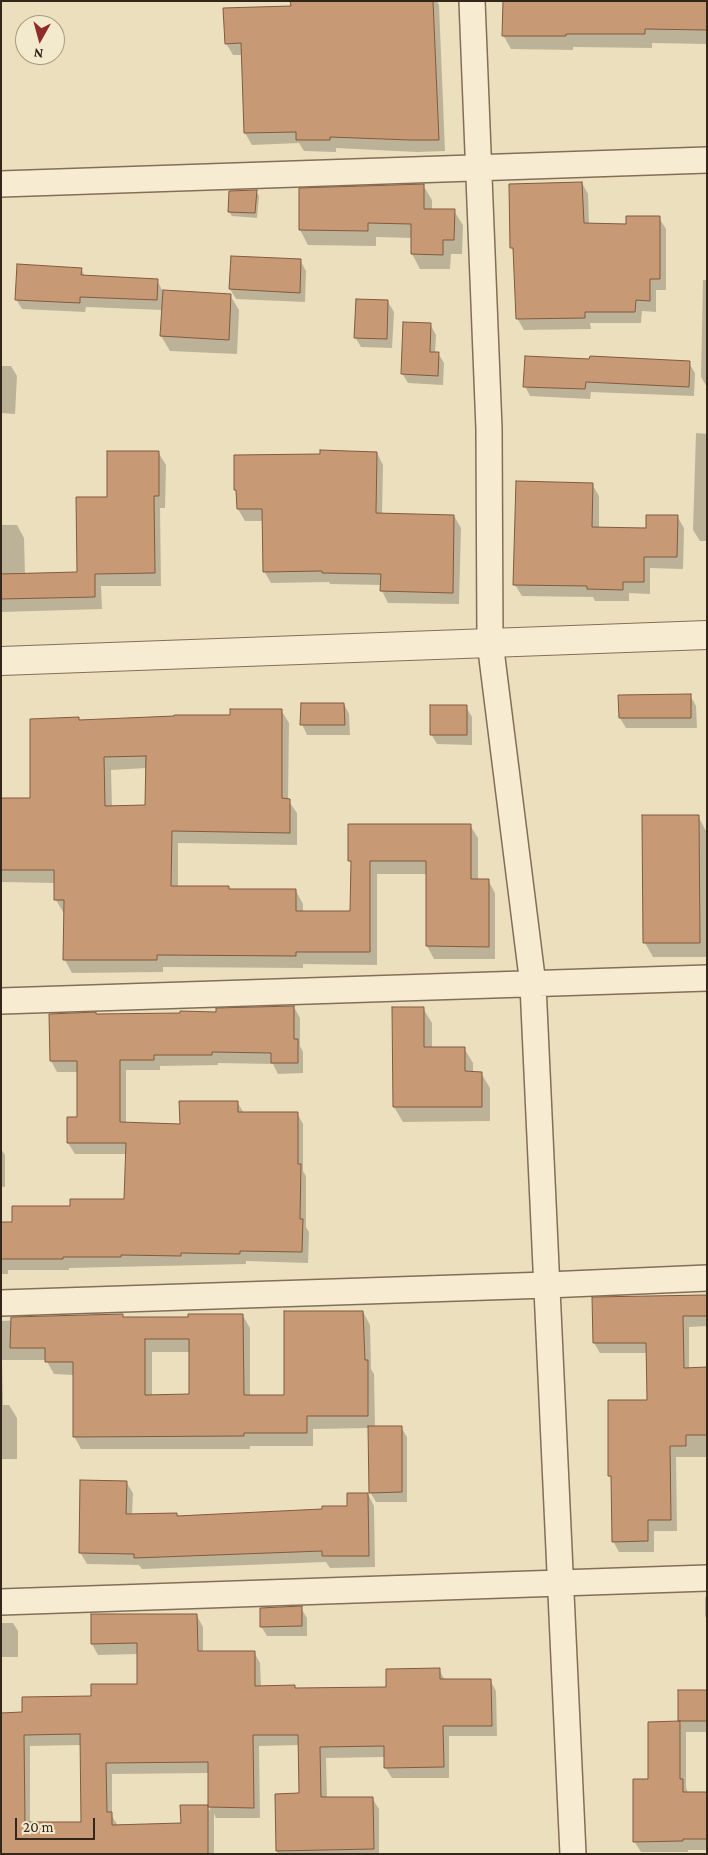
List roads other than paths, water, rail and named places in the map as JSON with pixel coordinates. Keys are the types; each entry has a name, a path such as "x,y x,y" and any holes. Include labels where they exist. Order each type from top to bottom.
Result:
{"street":[{"path":"472,1 489,429 490,642 533,985 573,1854"},
{"path":"1,184 478,166 707,160"},
{"path":"1,661 707,635"},
{"path":"1,1001 707,978"},
{"path":"1,1303 707,1278"},
{"path":"1,1602 707,1578"}]}
